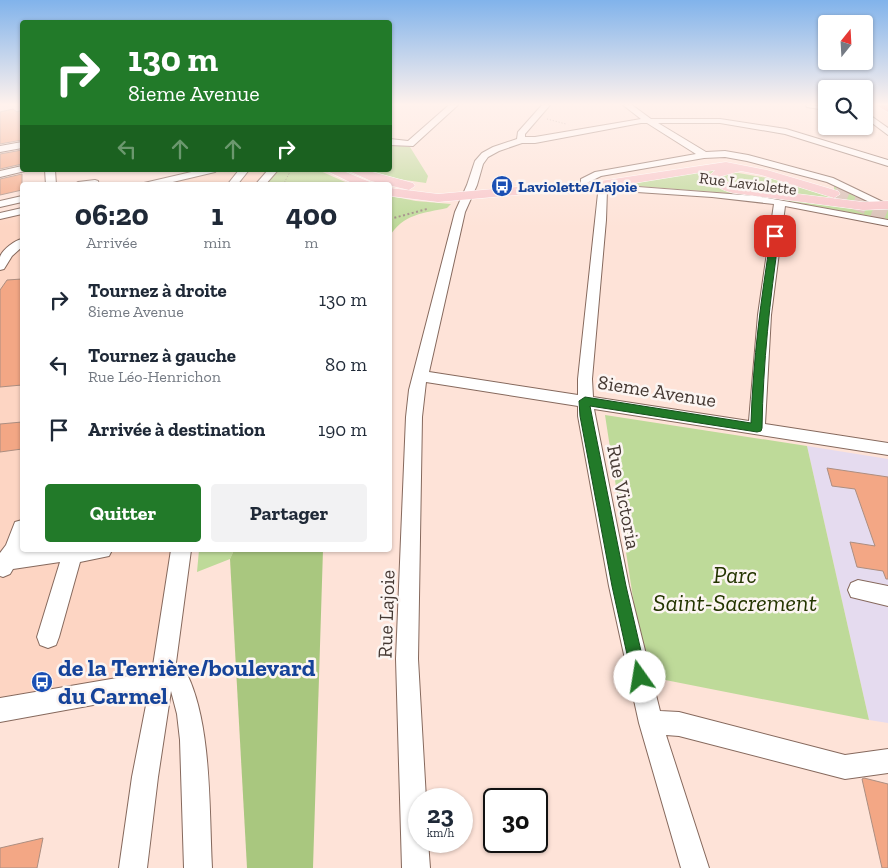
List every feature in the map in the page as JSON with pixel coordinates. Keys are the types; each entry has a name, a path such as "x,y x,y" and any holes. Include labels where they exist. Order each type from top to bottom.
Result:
{"main road":[{"name":"Rue Laviolette","path":"468,195 539,189 560,190 593,183 712,161 724,160 755,165 834,191 748,168 716,166 593,183 554,184 539,189"},
{"path":"748,168 722,171 717,174 716,179 724,186 739,191 863,206 885,205"},
{"path":"336,172 359,182"},
{"path":"360,172 390,182"},
{"path":"392,182 468,195"},
{"path":"392,192 435,198 468,195"}],"street":[{"path":"0,149 19,146"},
{"name":"Rue Lajoie","path":"416,868 407,651 414,417 420,376 460,212 468,195 478,163 492,150 505,146"},
{"path":"689,146 704,155"},
{"name":"Rue Lajoie","path":"832,146 888,163"},
{"name":"Rue Laviolette","path":"885,205 836,182 740,156 719,154 598,174 593,183 624,189 729,196 780,202 888,223"},
{"path":"0,174 20,169"},
{"path":"172,182 205,172"},
{"path":"234,182 242,172"},
{"path":"262,182 270,172"},
{"name":"Rue Victoria","path":"593,183 601,220 585,379 586,416 619,586 651,723 695,868"},
{"path":"0,204 20,199"},
{"path":"757,428 757,384 768,283 780,202"},
{"path":"0,216 20,211"},
{"path":"0,246 20,241"},
{"path":"0,266 20,241"},
{"name":"8ieme Avenue","path":"420,376 888,449"},
{"path":"2,568 20,532"},
{"path":"2,568 92,552"},
{"path":"132,868 181,552"},
{"path":"48,637 72,556"},
{"path":"858,590 888,596"},
{"path":"0,710 162,681 175,680 182,684 195,774 198,868"},
{"path":"651,723 679,724 845,767 888,761"}],"path":[{"path":"286,180 290,172"},
{"path":"392,218 435,207"}],"shaded area":[{"path":"195,172 268,172 260,182 147,182"},
{"path":"20,208 20,552 179,552 157,694 0,714 0,213"},
{"path":"807,446 888,459 888,723 869,720"}],"green space":[{"path":"392,146 410,147 428,176 426,183 398,179 375,172 392,172"},
{"path":"717,170 708,175 713,182 721,188 740,194 624,185"},
{"path":"275,172 323,172 345,182 267,182"},
{"path":"733,172 784,181 834,197 834,185 865,202 735,188 721,178 724,174"},
{"path":"392,196 416,201 451,204 447,208 422,213 408,219 392,233"},
{"path":"762,197 888,210 888,219"},
{"name":"Parc Saint-Sacrement","path":"605,415 807,446 869,720 645,676"},
{"path":"199,552 233,552 230,559 197,572"},
{"path":"233,552 323,552 313,868 247,868 230,559"}],"building":[{"path":"20,150 20,164 0,169 0,154"},
{"path":"22,174 20,190 0,195 0,179"},
{"path":"20,279 20,385 0,387 0,290 7,280"},
{"path":"20,422 20,449 0,452 0,424"},
{"path":"827,468 888,477 888,579 886,579 883,571 857,567 850,542 875,546 855,489 832,486"},
{"path":"862,779 888,784 888,868 882,868"},
{"path":"43,838 37,868 0,868 0,848"}],"tunnel":[{"path":"834,194 888,216"}],"place":[{"name":"Laviolette/Lajoie","path":"502,186"},
{"name":"de la Terrière/boulevard du Carmel","path":"42,682"}],"route":[{"path":"640,677 619,586 586,416 585,401 757,428 758,378 775,236"}]}
